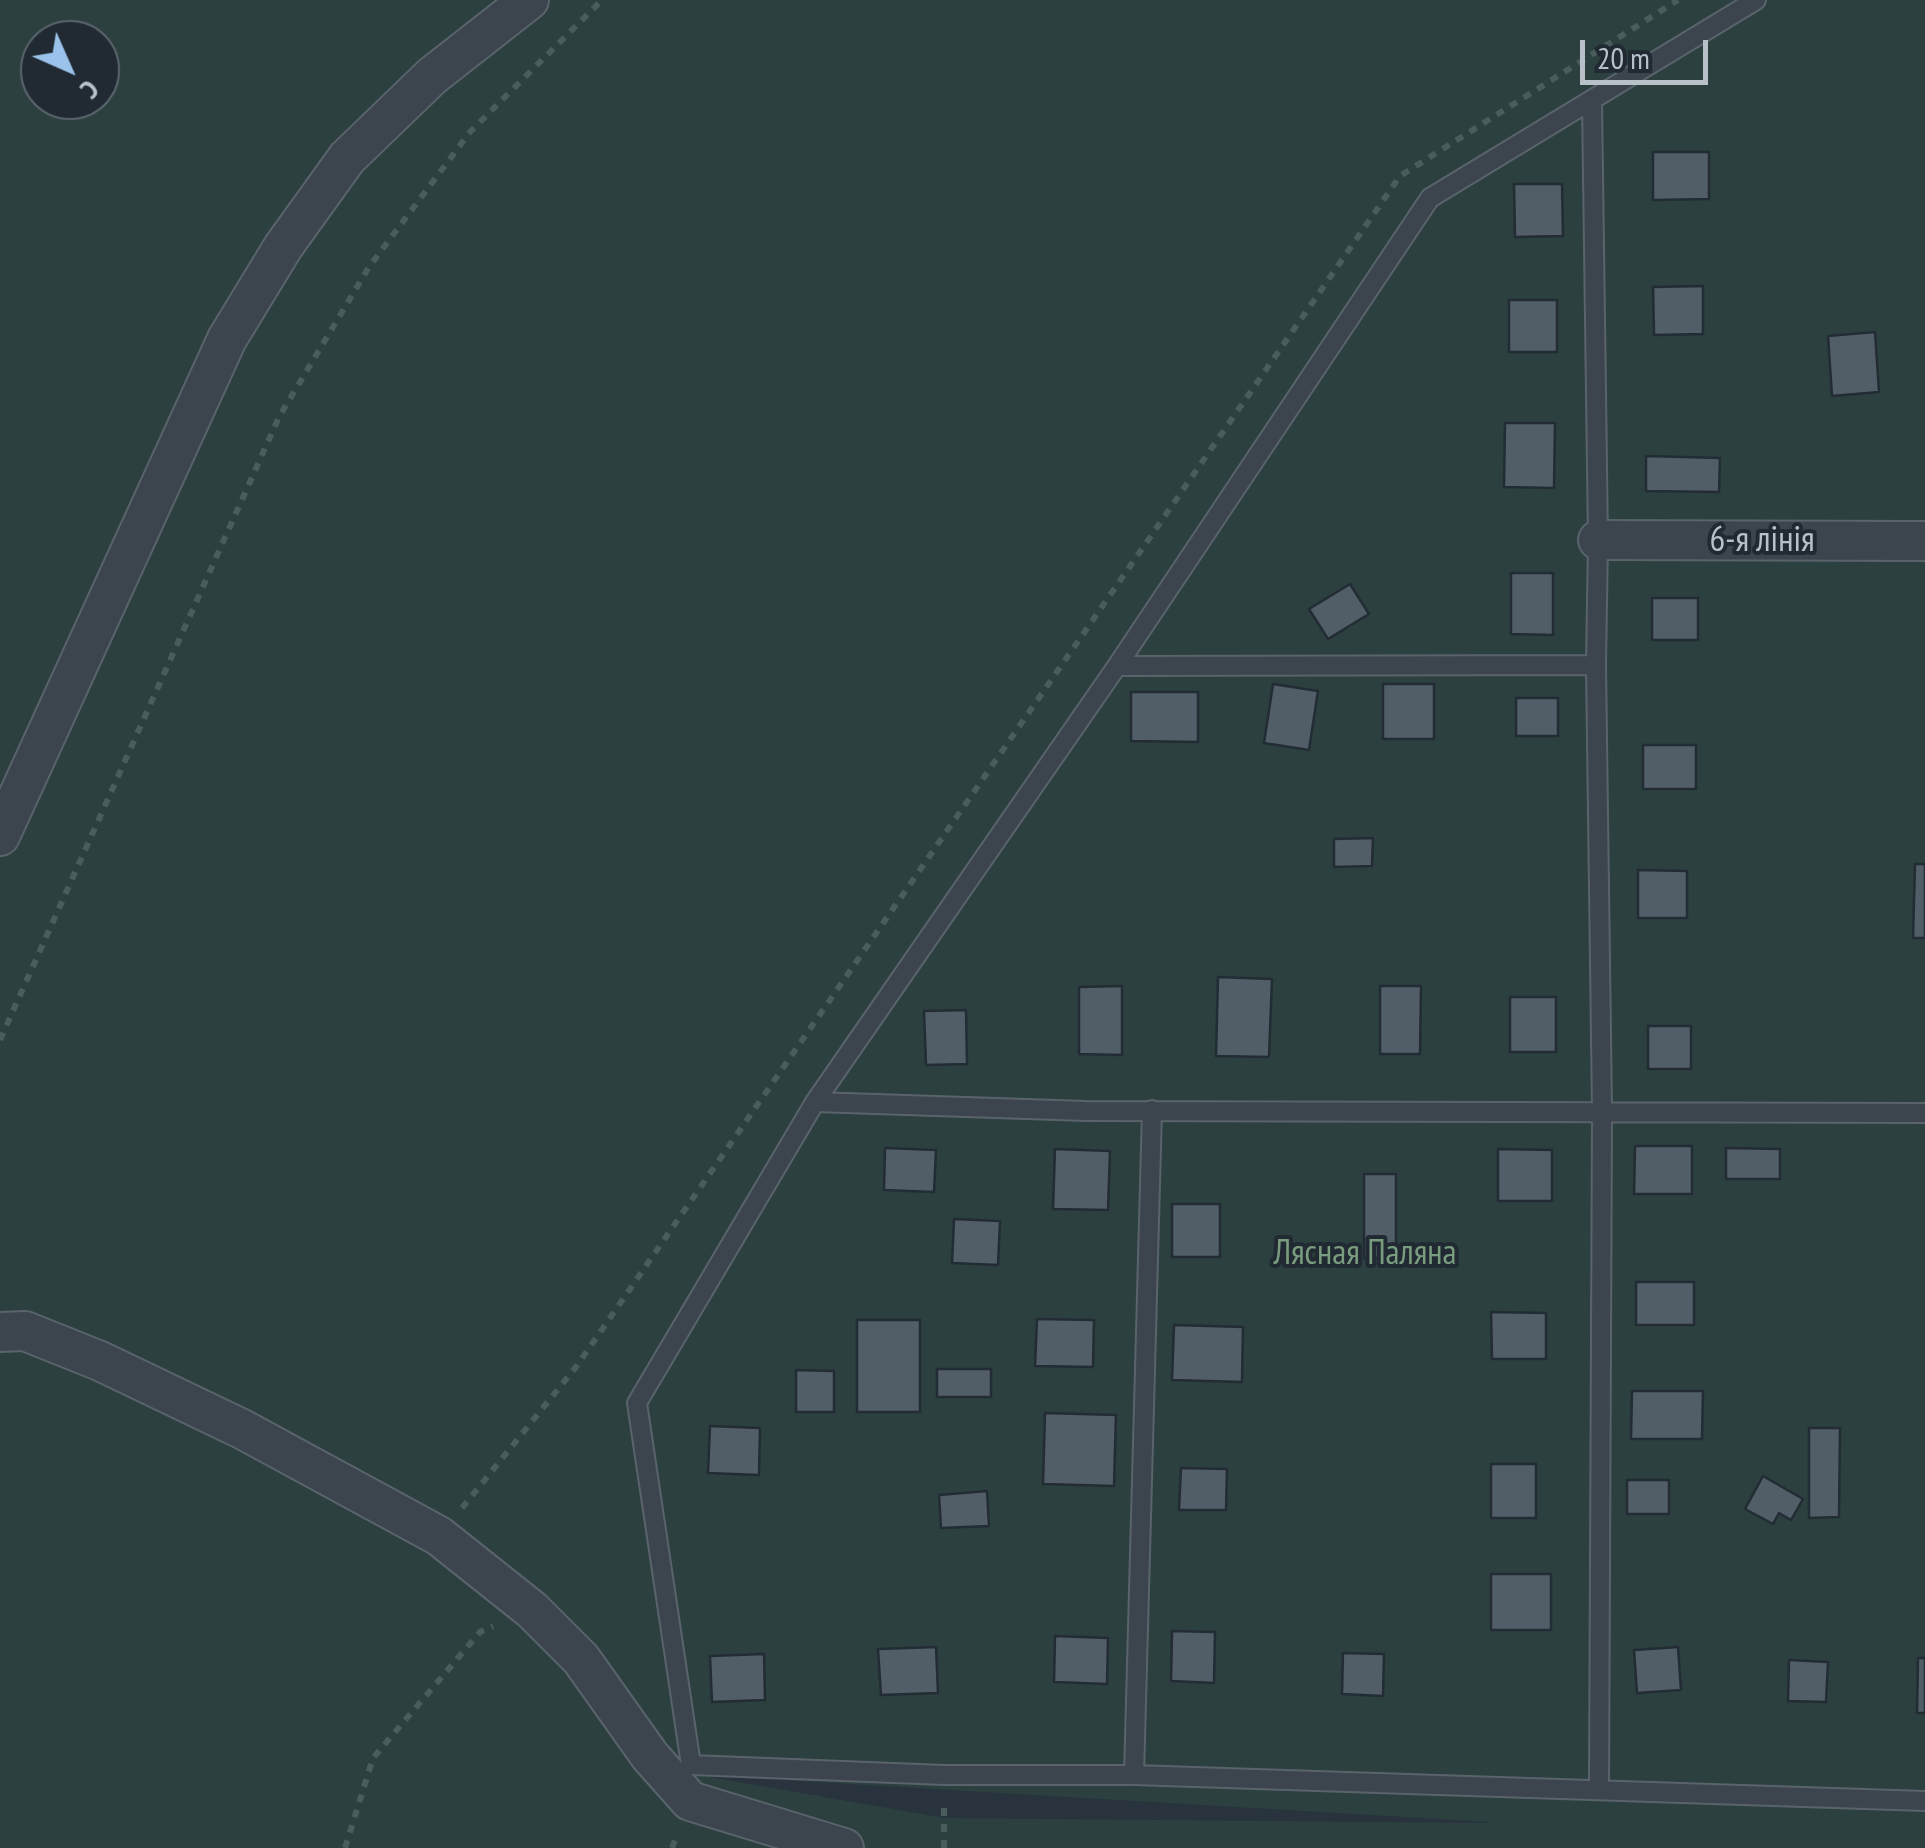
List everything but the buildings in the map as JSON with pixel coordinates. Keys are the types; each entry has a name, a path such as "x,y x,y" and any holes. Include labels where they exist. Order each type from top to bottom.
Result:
{"street":[{"path":"0,836 227,340 283,246 347,158 432,76 529,0"},
{"name":"6-я лінія","path":"1598,540 1925,541"},
{"path":"0,1332 25,1332 100,1361 242,1428 439,1536 532,1610 582,1660 650,1756 690,1801 844,1848"}],"lane":[{"path":"1756,0 1430,198 1118,666 815,1102 636,1403 691,1764 1925,1801"},
{"path":"1592,101 1602,1111 1599,1789"},
{"path":"1118,666 1596,665"},
{"path":"815,1102 1086,1111 1925,1113"},
{"path":"1134,1775 1152,1110"}],"path":[{"path":"0,1040 279,417 369,267 470,132 602,0"},
{"path":"439,1536 576,1367 1400,176 1678,0"},
{"path":"345,1848 373,1758 480,1632 532,1610"},
{"path":"944,1774 944,1848"}],"green space":[{"name":"Лясная Паляна","path":"0,0 1925,0 1925,1848 0,1848","holes":["698,1775 1489,1822 945,1818"]}]}
